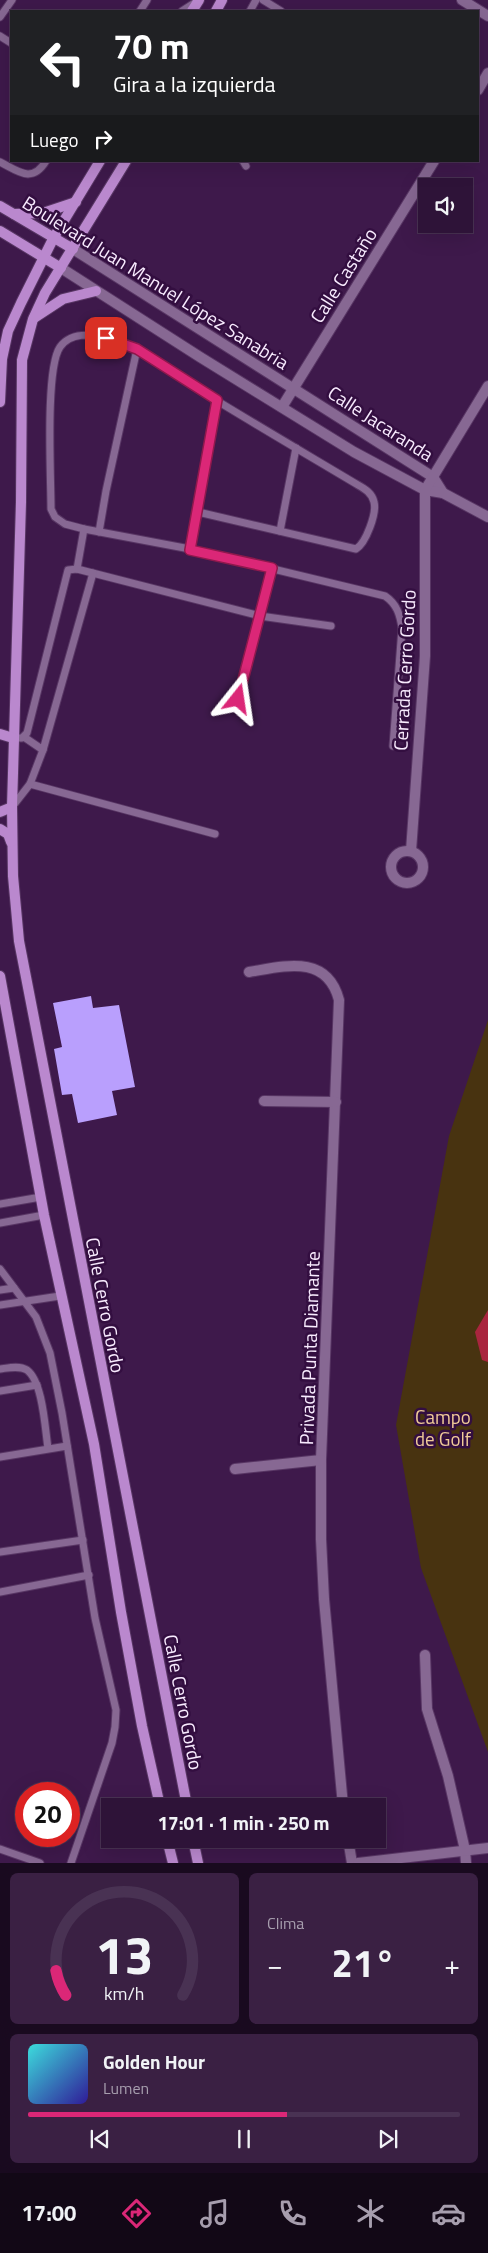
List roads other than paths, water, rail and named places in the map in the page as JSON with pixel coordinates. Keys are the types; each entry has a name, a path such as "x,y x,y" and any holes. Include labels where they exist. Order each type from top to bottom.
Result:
{"main road":[{"name":"Calle Cerro Gordo","path":"125,162 45,293 33,318 22,360 21,502 13,738 12,848 19,941 185,1798"},
{"path":"0,402 2,359 8,332 54,237 97,163"},
{"path":"14,214 43,213 76,202"},
{"name":"Boulevard Juan Manuel López Sanabria","path":"0,206 73,249"},
{"name":"Boulevard Juan Manuel López Sanabria","path":"0,231 61,268"},
{"path":"33,318 63,299 96,291"},
{"path":"0,734 13,738"},
{"path":"0,812 12,807"},
{"path":"0,829 8,834 12,848"},
{"path":"0,976 60,1296 94,1444 121,1612 142,1726 158,1798"},
{"path":"170,1848 173,1863"},
{"path":"195,1848 198,1863"}],"street":[{"path":"462,0 478,10"},
{"path":"479,88 488,73"},
{"name":"Calle Castaño","path":"282,407 433,162"},
{"name":"Boulevard Juan Manuel López Sanabria","path":"73,249 294,388"},
{"name":"Boulevard Juan Manuel López Sanabria","path":"61,268 282,407"},
{"path":"425,490 488,386"},
{"name":"Calle Jacaranda","path":"294,388 433,477 443,493"},
{"name":"Calle Jacaranda","path":"282,407 363,456 425,490 443,493 488,517"},
{"name":"Cerrada Cerro Gordo","path":"411,851 425,656 425,490"},
{"name":"Privada Punta Diamante","path":"249,972 281,966 309,967 320,970 329,976 336,986 339,1000 340,1018 322,1460 321,1539 324,1599 342,1798"},
{"path":"264,1101 336,1102"},
{"path":"235,1469 322,1460"},
{"path":"425,1655 427,1709 448,1776 465,1850 466,1863"},
{"path":"350,1848 352,1863"},
{"path":"358,1863 398,1862 465,1850 488,1848"}],"lane":[{"path":"0,17 12,0"},
{"path":"184,10 199,0"},
{"path":"263,0 279,10"},
{"path":"0,162 26,174 37,172 45,162"},
{"path":"198,512 356,549 362,545 367,537 375,506 370,493 137,349 106,338 76,335 68,339 57,352 53,368 51,509 55,517 65,524 84,529 272,568 385,596 393,602 400,615 402,628 393,746"},
{"path":"99,532 137,349"},
{"path":"190,550 217,400"},
{"path":"280,532 296,448"},
{"path":"77,568 84,529"},
{"path":"24,737 30,725 65,575 70,569 77,568 260,616 331,626"},
{"path":"238,699 272,568"},
{"path":"12,807 30,784 43,750 93,573"},
{"path":"13,738 24,737 43,750"},
{"path":"30,784 215,834"},
{"path":"0,1204 41,1197"},
{"path":"0,1223 44,1215"},
{"path":"0,1269 25,1301 42,1329 50,1353 95,1618 114,1698 115,1727 71,1863"},
{"path":"0,1290 14,1288"},
{"path":"0,1305 60,1296"},
{"path":"0,1369 22,1368 31,1374 36,1385 48,1448"},
{"path":"0,1392 36,1385"},
{"path":"0,1457 67,1446"},
{"path":"0,1552 83,1540"},
{"path":"0,1592 89,1575"},
{"path":"0,1849 40,1863"}],"park label":[{"name":"Campo de Golf","path":"443,1427"}]}
